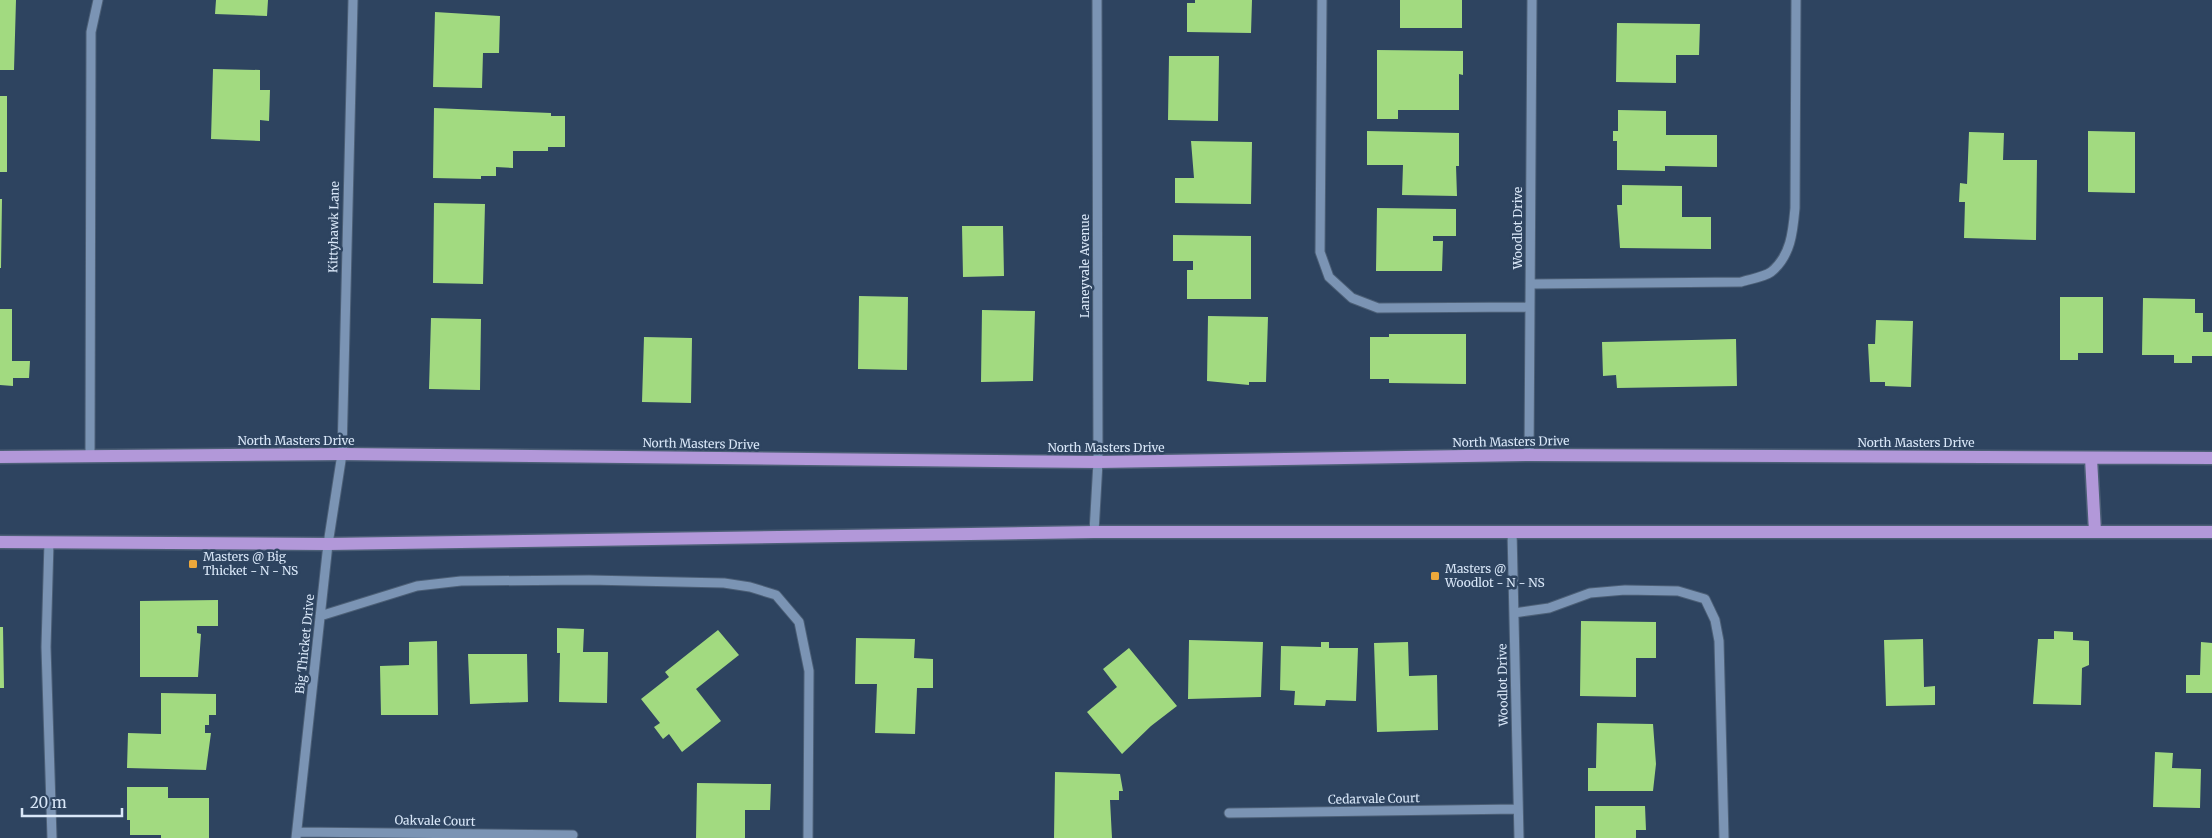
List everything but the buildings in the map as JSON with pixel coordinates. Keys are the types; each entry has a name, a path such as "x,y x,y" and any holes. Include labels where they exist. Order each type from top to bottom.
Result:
{"main road":[{"name":"North Masters Drive","path":"0,458 342,454 1098,462 1530,455 2212,458"},
{"path":"2091,458 2095,532"},
{"path":"0,542 328,544 1094,532 2212,532"}],"street":[{"path":"90,456 91,32 98,0"},
{"name":"Kittyhawk Lane","path":"342,454 353,0"},
{"name":"Laneyvale Avenue","path":"1094,532 1098,462 1098,0"},
{"path":"1322,0 1320,252 1329,278 1352,298 1378,308 1530,307"},
{"name":"Woodlot Drive","path":"1530,455 1532,0"},
{"path":"1531,284 1741,282 1770,273 1785,256 1792,238 1795,208 1796,0"},
{"name":"Big Thicket Drive","path":"296,835 328,544 342,454"},
{"name":"Woodlot Drive","path":"1512,531 1519,838"},
{"path":"49,542 46,647 52,838"},
{"path":"320,616 417,586 461,581 589,580 724,584 750,587 776,595 799,622 809,671 808,838"},
{"path":"1514,613 1549,608 1590,593 1625,590 1678,591 1705,598 1715,620 1718,641 1724,838"},
{"name":"Cedarvale Court","path":"1229,813 1518,809"},
{"name":"Oakvale Court","path":"296,835 574,835"}],"place":[{"name":"Masters @ Big Thicket - N - NS","path":"193,564"},
{"name":"Masters @ Woodlot - N - NS","path":"1435,576"}]}
